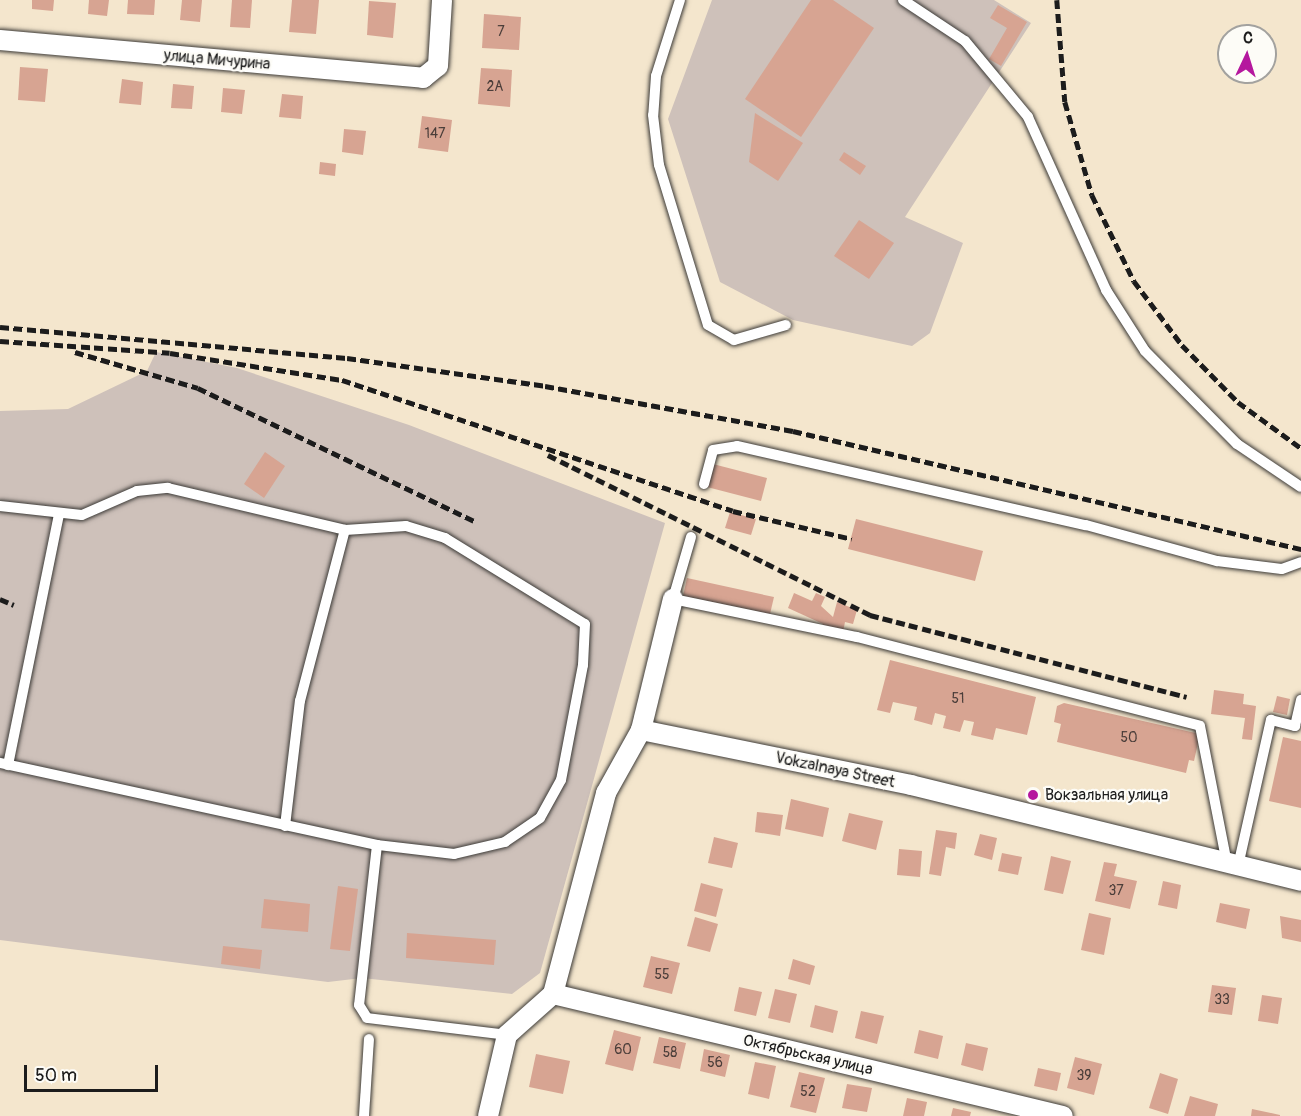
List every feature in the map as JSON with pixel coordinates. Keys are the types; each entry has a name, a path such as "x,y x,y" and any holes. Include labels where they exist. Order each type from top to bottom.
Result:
{"street":[{"name":"улица Мичурина","path":"0,40 423,78 432,74 438,66 442,0"},
{"path":"488,1116 507,1035 553,994 606,794 641,730 673,599"},
{"name":"Vokzalnaya Street","path":"641,730 911,785 1301,880"},
{"name":"Октябрьская улица","path":"553,994 1063,1116"}],"lane":[{"path":"680,0 656,76 653,115 659,165 704,314 716,334 734,339 786,325"},
{"path":"903,0 965,41 1028,117 1106,290 1145,351 1237,444 1301,487"},
{"path":"704,484 713,450 737,446 1086,525 1217,561 1282,569 1301,562"},
{"path":"0,506 82,515 138,491 168,488 345,530 406,526 445,538 585,624 584,665 561,780 540,818 505,842 454,854 377,845 4,764 58,514"},
{"path":"285,826 300,700 345,530"},
{"path":"691,537 673,599 856,637 1200,726 1232,865"},
{"path":"1232,865 1271,720 1295,726 1301,700"},
{"path":"377,845 359,1005 367,1018 507,1035"},
{"path":"364,1116 369,1039"}],"shaded area":[{"path":"712,0 994,0 1031,23 905,217 963,243 930,333 912,346 793,320 720,282 668,119"},
{"path":"156,352 237,368 409,425 665,523 540,973 512,994 362,978 328,982 0,940 0,411 68,409 147,371"}],"building":[{"path":"32,0 54,0 53,11 32,9"},
{"path":"89,0 109,0 107,16 88,14"},
{"path":"128,0 155,0 154,15 127,14"},
{"path":"182,0 202,0 200,22 180,20"},
{"path":"232,0 252,0 250,28 230,27"},
{"path":"292,0 319,0 316,34 289,32"},
{"path":"811,0 833,0 874,28 801,137 745,99"},
{"path":"369,1 396,3 393,38 367,35"},
{"path":"998,5 1027,22 1001,66 989,59 1007,28 990,18"},
{"path":"484,14 521,17 519,50 482,48"},
{"path":"20,67 48,69 45,102 18,100"},
{"path":"481,68 512,70 510,107 478,104"},
{"path":"122,79 143,82 141,105 119,103"},
{"path":"173,84 194,86 192,109 171,108"},
{"path":"223,88 245,90 242,114 221,112"},
{"path":"282,94 303,96 301,119 279,117"},
{"path":"755,113 803,143 778,181 749,162"},
{"path":"422,116 452,120 448,152 418,148"},
{"path":"344,129 366,131 363,155 342,152"},
{"path":"844,152 866,166 860,175 839,160"},
{"path":"320,162 336,164 335,176 319,174"},
{"path":"859,220 894,243 869,279 834,256"},
{"path":"265,452 285,466 264,498 244,484"},
{"path":"713,464 767,478 761,501 707,487"},
{"path":"730,512 756,519 751,535 725,528"},
{"path":"856,519 983,551 975,581 848,549"},
{"path":"687,578 774,597 770,614 683,596"},
{"path":"794,593 812,601 816,593 825,597 821,606 833,617 837,602 857,610 853,624 845,622 843,632 822,628 823,624 788,608"},
{"path":"890,660 1036,697 1027,735 996,728 993,740 971,735 974,722 964,720 960,732 943,728 946,716 935,713 932,725 914,720 917,707 893,702 890,713 877,710"},
{"path":"1214,690 1244,694 1243,704 1256,706 1252,740 1242,739 1245,718 1211,714"},
{"path":"1277,696 1290,699 1287,715 1273,712"},
{"path":"1064,703 1200,734 1194,761 1189,760 1186,773 1057,742 1061,724 1054,722 1057,706"},
{"path":"1283,737 1301,741 1301,808 1269,801"},
{"path":"791,799 829,808 823,837 785,829"},
{"path":"757,812 783,815 780,836 755,832"},
{"path":"849,813 883,821 876,850 842,841"},
{"path":"936,830 957,833 955,849 946,847 941,876 929,874"},
{"path":"980,834 997,838 992,860 974,855"},
{"path":"714,837 738,843 732,868 708,863"},
{"path":"899,849 922,851 920,877 897,875"},
{"path":"1002,853 1022,857 1018,875 998,871"},
{"path":"1051,856 1071,861 1063,894 1044,890"},
{"path":"1104,862 1117,864 1114,876 1137,881 1130,909 1095,901"},
{"path":"1163,881 1181,885 1177,909 1158,905"},
{"path":"701,883 723,889 716,917 694,911"},
{"path":"338,886 358,889 350,951 330,949"},
{"path":"264,899 310,904 308,932 261,928"},
{"path":"1220,903 1250,909 1246,929 1216,922"},
{"path":"1089,913 1111,918 1104,955 1081,950"},
{"path":"1280,916 1301,920 1301,942 1282,938"},
{"path":"695,917 718,924 710,952 687,946"},
{"path":"407,933 496,940 494,965 406,958"},
{"path":"223,946 262,950 260,969 221,964"},
{"path":"651,956 680,963 672,994 643,987"},
{"path":"793,959 815,966 810,985 788,979"},
{"path":"1212,985 1236,988 1232,1015 1208,1012"},
{"path":"739,987 762,992 756,1016 734,1011"},
{"path":"775,989 797,994 790,1023 768,1018"},
{"path":"1262,995 1282,998 1278,1024 1258,1021"},
{"path":"815,1005 838,1011 833,1033 810,1027"},
{"path":"861,1011 884,1016 877,1044 855,1038"},
{"path":"614,1030 641,1037 633,1071 605,1064"},
{"path":"919,1030 943,1036 938,1059 914,1053"},
{"path":"659,1037 686,1043 680,1069 653,1063"},
{"path":"966,1043 988,1048 983,1071 961,1065"},
{"path":"704,1049 730,1055 725,1077 700,1071"},
{"path":"536,1054 570,1061 563,1094 529,1087"},
{"path":"1075,1057 1102,1064 1094,1095 1067,1088"},
{"path":"755,1062 776,1066 769,1099 748,1094"},
{"path":"1038,1068 1061,1073 1057,1091 1034,1086"},
{"path":"799,1072 825,1078 816,1113 790,1107"},
{"path":"1160,1073 1178,1079 1168,1114 1149,1108"},
{"path":"847,1084 872,1088 867,1112 842,1108"},
{"path":"1190,1096 1218,1104 1215,1116 1184,1116"},
{"path":"907,1098 927,1102 924,1116 903,1116"},
{"path":"953,1108 971,1112 970,1116 951,1116"},
{"path":"1252,1109 1280,1115 1280,1116 1251,1116"}],"railway":[{"path":"1057,0 1065,102 1092,195 1134,281 1182,345 1238,402 1301,448"},
{"path":"0,327 347,358 545,386 793,431 1301,549"},
{"path":"0,341 170,353 342,380 733,511 852,539"},
{"path":"75,352 198,388 474,521"},
{"path":"548,455 870,615 1187,697"},
{"path":"0,599 14,605"}],"place":[{"name":"Вокзальная улица","path":"1033,795"}]}
